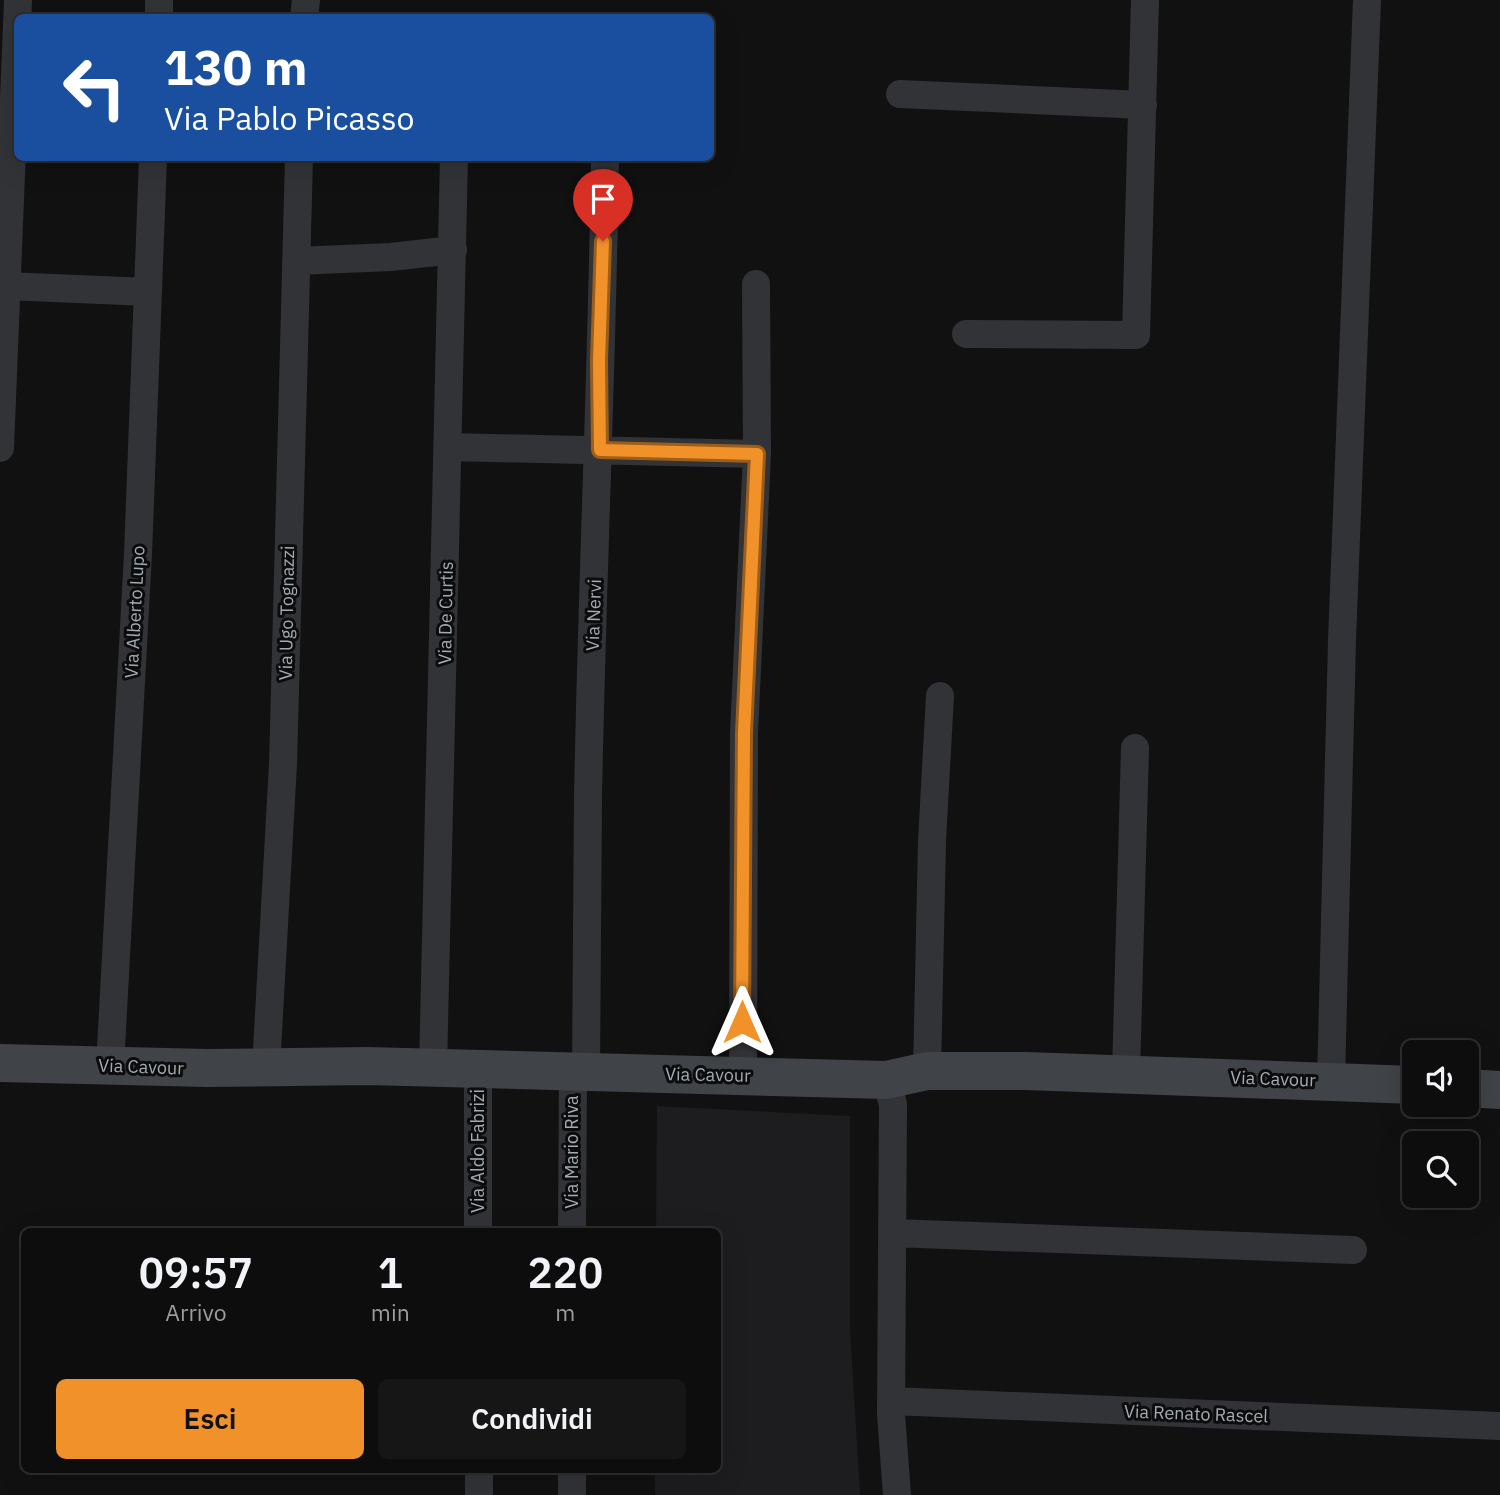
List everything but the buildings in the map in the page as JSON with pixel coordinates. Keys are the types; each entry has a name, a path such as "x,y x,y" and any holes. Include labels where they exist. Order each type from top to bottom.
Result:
{"street":[{"path":"966,334 1136,335 1145,0"},
{"path":"1331,1081 1342,640 1367,0"},
{"path":"901,94 1143,105"},
{"path":"0,448 14,95"},
{"name":"Via Alberto Lupo","path":"110,1066 138,554 153,161"},
{"name":"Via Ugo Tognazzi","path":"266,1068 283,764 299,161"},
{"name":"Via De Curtis","path":"433,1068 454,161"},
{"name":"Via Nervi","path":"580,1072 600,450 599,361 605,161"},
{"path":"296,261 391,257 453,250"},
{"path":"743,1076 744,733 757,454 756,284"},
{"path":"6,286 148,292"},
{"path":"449,447 757,454"},
{"path":"927,1071 932,841 940,696"},
{"path":"1126,1074 1135,747"},
{"name":"Via Cavour","path":"0,1063 433,1068 886,1080 927,1071 1126,1074 1402,1085"},
{"name":"Via Aldo Fabrizi","path":"478,1069 478,1228"},
{"name":"Via Mario Riva","path":"572,1228 580,1072"},
{"path":"886,1080 893,1104 892,1401 897,1495"},
{"path":"1479,1089 1500,1090"},
{"path":"893,1233 1353,1250"},
{"name":"Via Renato Rascel","path":"892,1401 1500,1426"},
{"path":"479,1473 479,1495"},
{"path":"572,1473 572,1495"}],"shaded area":[{"path":"657,1106 850,1116 850,1328 860,1495 655,1495 655,1473 721,1473 721,1228 656,1228"}],"route":[{"path":"603,241 599,361 600,450 757,454 744,733 742,1022"}]}
